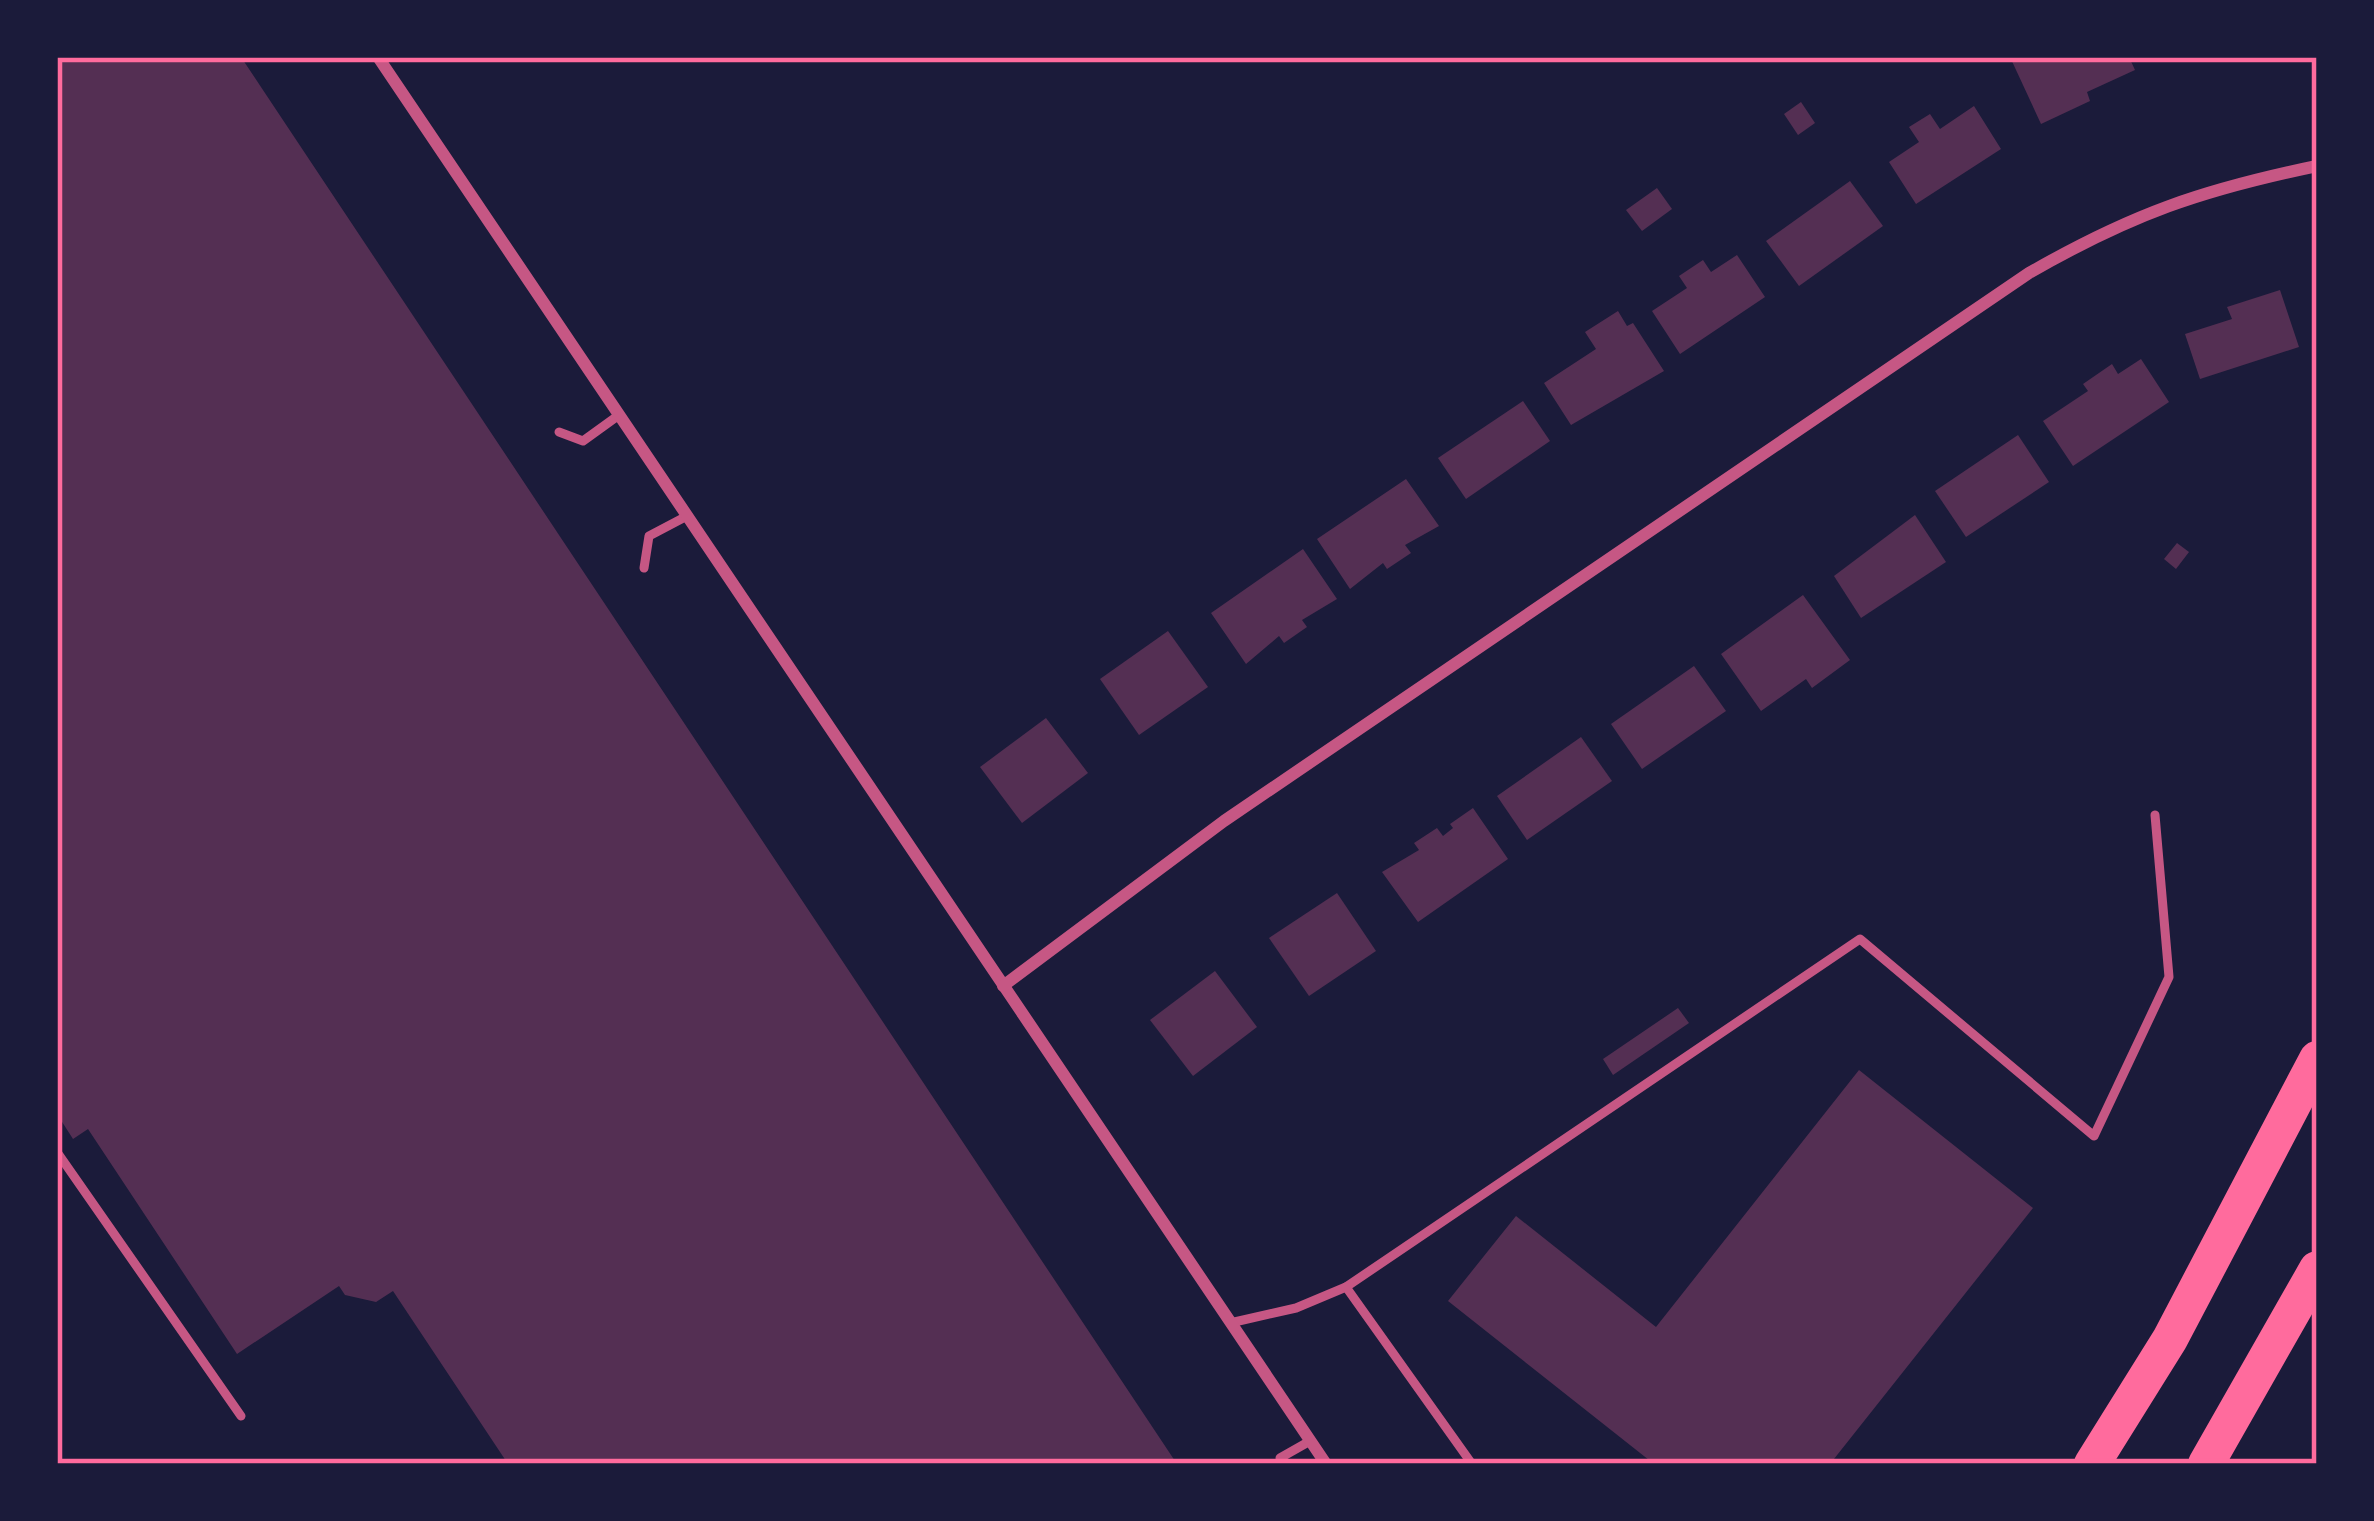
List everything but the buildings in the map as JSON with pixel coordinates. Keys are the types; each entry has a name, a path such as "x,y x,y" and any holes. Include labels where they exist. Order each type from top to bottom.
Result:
{"highway":[{"path":"2092,1464 2170,1339 2317,1059"},
{"path":"2206,1464 2317,1269"}],"street":[{"path":"378,57 1325,1464"},
{"path":"1003,986 1224,821 2029,273 2106,229 2209,188 2317,166"}],"lane":[{"path":"559,432 583,441 619,416"},
{"path":"644,568 649,536 687,517"},
{"path":"1230,1322 1296,1309 1346,1287 1860,939 2094,1136 2168,977 2155,814"},
{"path":"57,1152 242,1416"},
{"path":"1346,1287 1472,1464"},
{"path":"1280,1458 1310,1441"}]}
